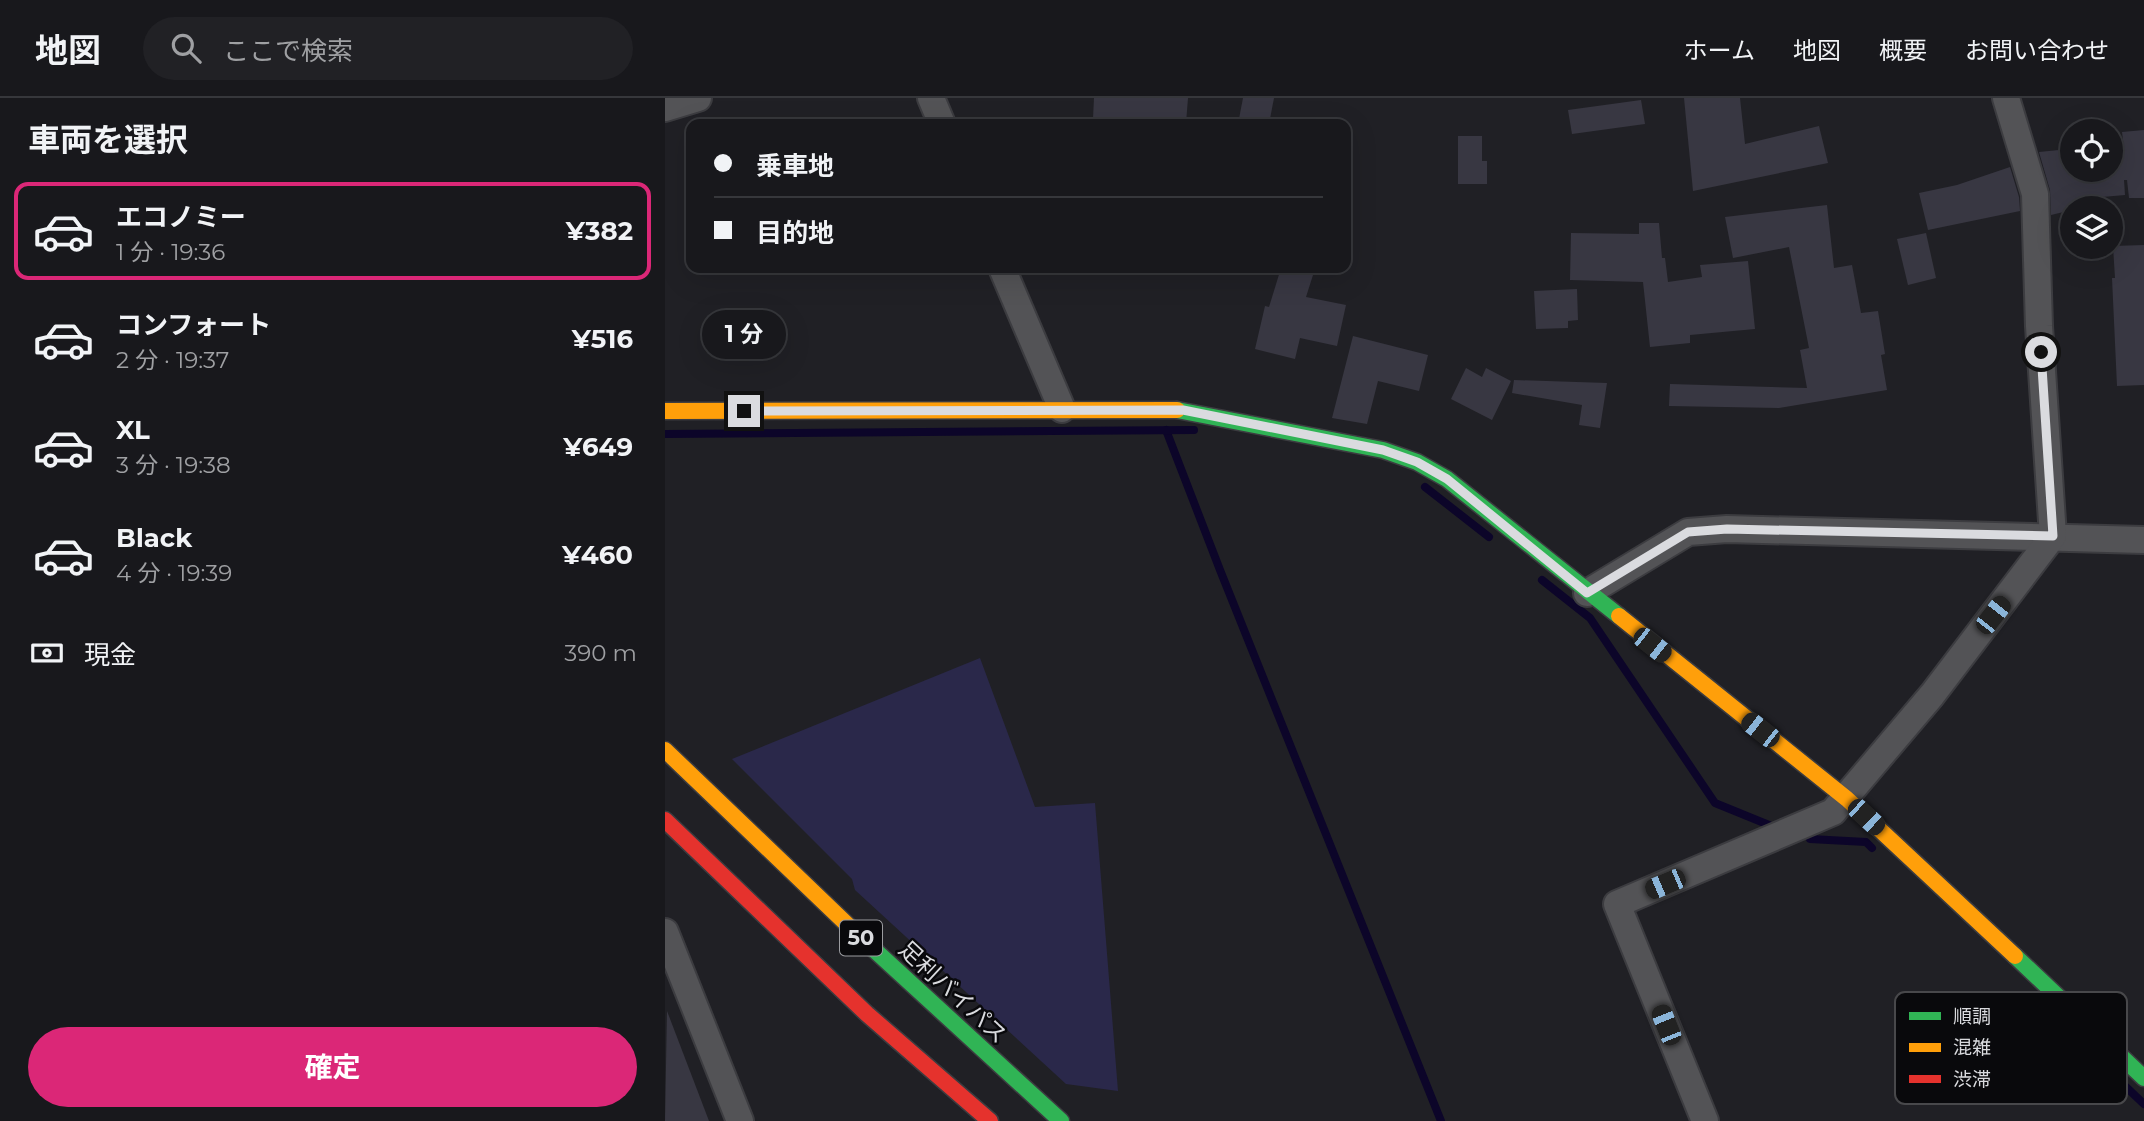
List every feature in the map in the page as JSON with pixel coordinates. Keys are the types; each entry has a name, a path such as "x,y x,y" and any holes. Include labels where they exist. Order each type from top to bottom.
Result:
{"main road":[{"path":"665,411 1183,410 1383,450 1417,462 1447,479 1847,799 2052,992"},
{"name":"足利バイパス","path":"665,750 906,981 1061,1121"},
{"name":"50","path":"665,820 867,1014 990,1121"},
{"path":"2127,1062 2144,1078"}],"street":[{"path":"665,108 698,98"},
{"path":"931,98 940,119"},
{"path":"1705,1121 1617,904 1833,811 1847,799 1932,695 2053,536 2039,326 2035,194 2006,98"},
{"path":"1004,273 1062,409"},
{"path":"1587,593 1688,532 1727,529 2144,540"},
{"path":"665,932 740,1121"}],"shaded area":[{"path":"980,658 1035,807 1095,803 1118,1091 1066,1084 855,890 852,879 732,759"}],"building":[{"path":"1094,98 1188,98 1186,119 1093,119"},
{"path":"1243,98 1274,98 1270,119 1239,119"},
{"path":"1684,98 1740,98 1745,144 1819,126 1828,163 1693,191"},
{"path":"1641,100 1645,124 1572,134 1568,110"},
{"path":"2144,130 2144,198 2129,198 2127,180 2124,180 2125,195 2060,196 2060,213 2051,215 2050,190 2039,152 2060,150 2060,182 2123,182 2123,132"},
{"path":"1458,136 1482,136 1482,161 1487,161 1487,184 1458,184"},
{"path":"2010,167 2019,197 2020,211 1928,230 1919,193 1957,185"},
{"path":"1827,205 1834,268 1852,265 1861,313 1878,311 1887,390 1779,408 1669,406 1670,384 1807,388 1800,350 1809,348 1789,247 1733,258 1725,217"},
{"path":"1639,223 1659,223 1662,258 1665,258 1668,282 1702,277 1700,265 1748,261 1755,329 1690,335 1690,343 1650,347 1643,282 1570,280 1571,233 1639,234"},
{"path":"1926,233 1936,278 1908,285 1897,239"},
{"path":"2144,245 2144,385 2117,386 2112,278 2115,278 2114,259 2123,259 2123,246"},
{"path":"1279,273 1313,275 1306,297 1346,305 1337,346 1300,338 1295,359 1255,349 1265,306 1269,307"},
{"path":"1577,289 1578,320 1568,321 1568,328 1536,329 1534,291"},
{"path":"1353,336 1428,355 1419,391 1378,381 1367,424 1332,418"},
{"path":"1466,368 1482,377 1486,368 1511,381 1492,420 1451,399"},
{"path":"1514,380 1607,383 1600,428 1579,425 1582,405 1512,393"},
{"path":"667,1011 709,1121 665,1121"}],"waterway":[{"path":"1166,430 1441,1121"},
{"path":"665,434 1194,430"},
{"path":"1425,487 1489,537"},
{"path":"1542,580 1590,618 1715,803 1769,825"},
{"path":"1810,839 1866,842 1872,848"},
{"path":"2127,1088 2144,1104"}],"traffic: fast":[{"path":"1177,410 1383,450 1417,462 1447,479 1619,616"},
{"path":"856,933 1061,1121"},
{"path":"2015,956 2053,992"},
{"path":"2127,1062 2144,1078"}],"traffic: slow":[{"path":"665,411 1177,410"},
{"path":"1619,616 1847,799 2015,956"},
{"path":"665,750 856,933"}],"traffic: jam":[{"path":"665,820 867,1014 990,1121"}],"route":[{"path":"744,411 1183,410 1383,450 1417,462 1447,479 1587,593 1688,532 1727,529 2053,536 2041,352"}]}
